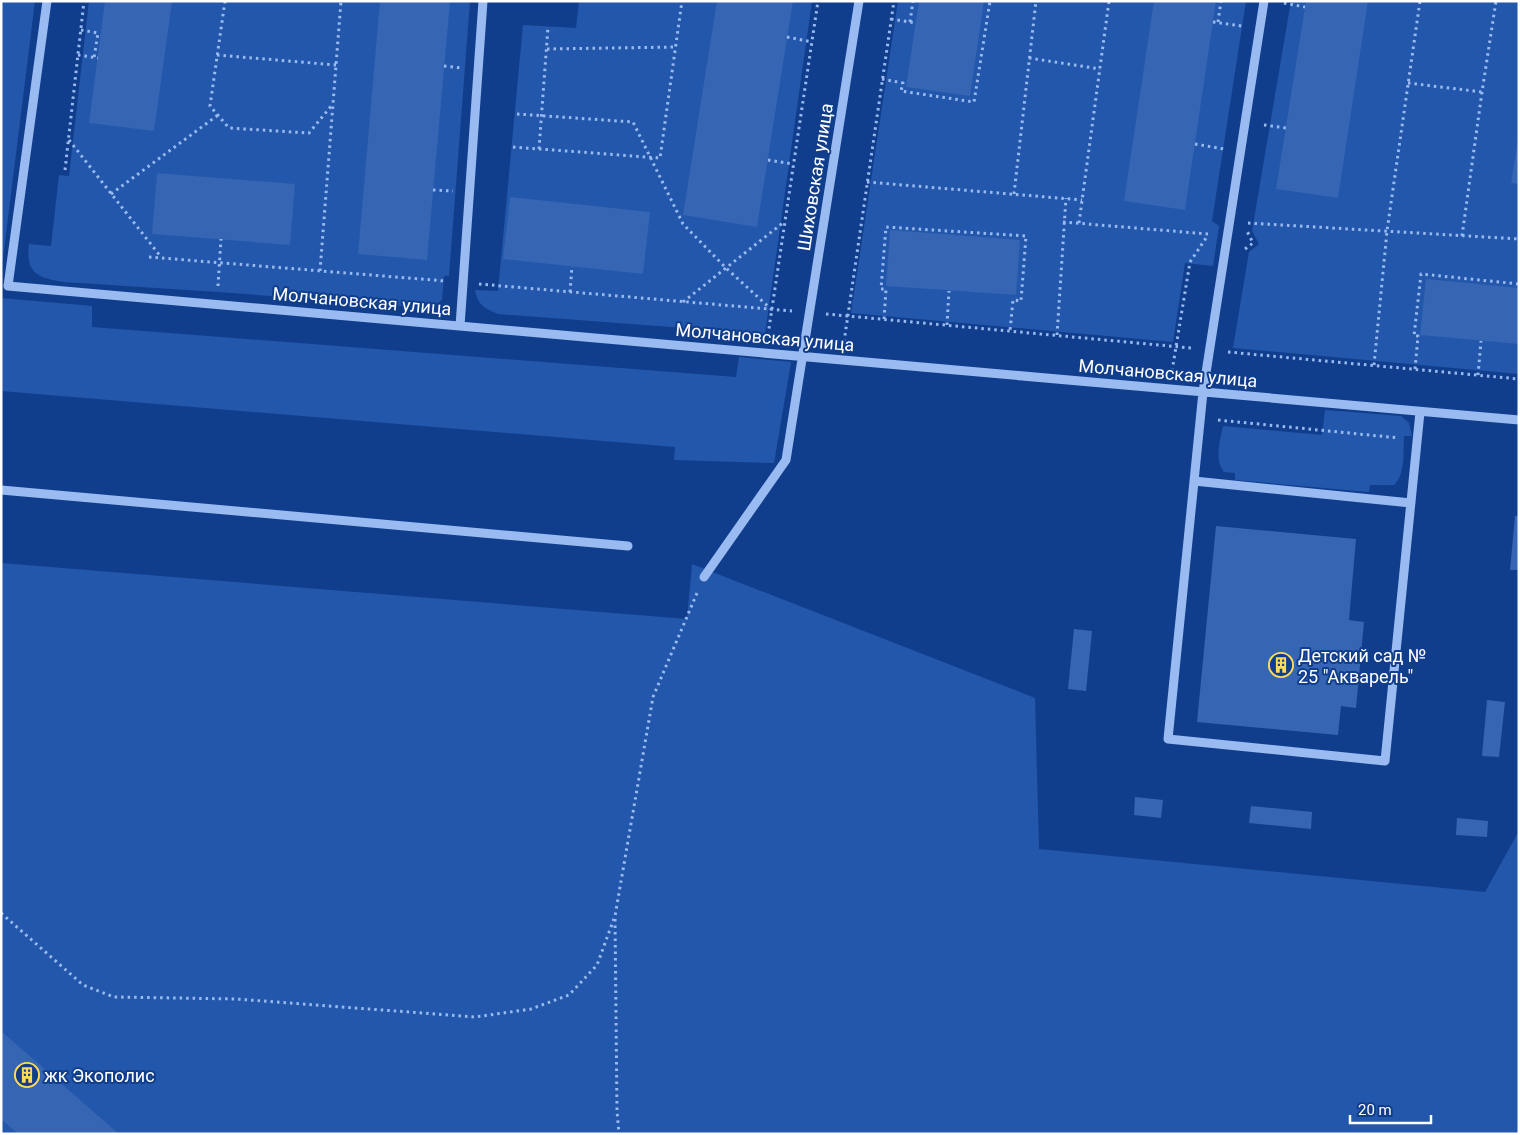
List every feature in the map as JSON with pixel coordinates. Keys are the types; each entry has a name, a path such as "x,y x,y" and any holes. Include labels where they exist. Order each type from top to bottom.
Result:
{"street":[{"name":"Молчановская улица","path":"47,1 8,286 1519,420"},
{"path":"460,326 483,1"},
{"name":"Шиховская улица","path":"704,577 786,460 859,1"},
{"path":"1264,1 1203,392 1168,739 1385,760 1420,412"},
{"path":"1194,481 1411,502"},
{"path":"1,490 628,546"}],"path":[{"path":"65,170 84,1"},
{"path":"225,1 210,106 229,128 309,133 333,105"},
{"path":"320,271 341,1"},
{"path":"513,148 660,158 682,1"},
{"path":"766,353 818,1"},
{"path":"841,360 894,1"},
{"path":"910,22 913,1"},
{"path":"882,79 903,82 902,91 974,102 990,1"},
{"path":"1014,194 1036,1"},
{"path":"1079,223 1109,1"},
{"path":"1221,1 1215,22 1246,27"},
{"path":"1374,365 1386,231 1420,1"},
{"path":"1462,236 1496,1"},
{"path":"1284,3 1305,6"},
{"path":"891,19 916,23"},
{"path":"539,149 548,28"},
{"path":"78,55 96,58 98,33 81,30"},
{"path":"787,38 812,42"},
{"path":"547,49 676,48"},
{"path":"217,55 336,65"},
{"path":"1029,58 1100,69"},
{"path":"444,66 468,69"},
{"path":"1408,83 1482,92"},
{"path":"517,114 633,122 683,224 726,268 772,309"},
{"path":"111,194 218,115"},
{"path":"1264,125 1286,128"},
{"path":"68,140 161,258"},
{"path":"1195,144 1227,150"},
{"path":"768,160 793,164"},
{"path":"867,182 1082,200"},
{"path":"433,190 459,192"},
{"path":"1057,335 1066,198"},
{"path":"683,302 785,222"},
{"path":"1063,222 1209,234"},
{"path":"1248,223 1519,239"},
{"path":"884,319 886,289 882,289 886,226 1026,236 1021,301 1013,300 1010,331"},
{"path":"1169,389 1190,262 1212,229"},
{"path":"217,305 221,239"},
{"path":"149,257 452,282"},
{"path":"570,292 572,266"},
{"path":"1414,369 1418,336 1414,336 1421,274 1519,284"},
{"path":"476,284 798,312"},
{"path":"947,325 949,291"},
{"path":"823,314 1193,348"},
{"path":"1478,375 1481,340"},
{"path":"1227,352 1519,379"},
{"path":"1218,420 1400,438"},
{"path":"1,913 83,984 114,997 236,1000 475,1017 531,1009 569,996 597,965 615,916 653,697 704,577"},
{"path":"615,916 617,1111 619,1134"}],"shaded area":[{"path":"1,1 35,1 1,274"},
{"path":"89,1 470,1 449,276 444,276 442,300 430,306 417,307 64,282 47,279 36,273 29,262 29,244 51,246 59,175 69,176"},
{"path":"579,1 812,1 765,334 498,314 486,308 478,299 475,290 498,291 523,25 576,28"},
{"path":"898,1 1246,1 1212,221 1219,226 1213,266 1185,263 1173,342 851,313"},
{"path":"1291,1 1519,1 1519,374 1233,348 1249,252 1259,244 1252,231"},
{"path":"1,298 92,306 92,327 736,377 739,357 791,362 774,463 674,460 675,447 1,391"},
{"path":"1325,410 1401,416 1409,423 1412,436 1404,436 1402,469 1394,485 1370,485 1369,492 1235,480 1235,473 1224,472 1221,467 1218,456 1223,426 1322,435"},
{"path":"1,563 687,619 692,564 1035,698 1039,849 1485,892 1519,831 1519,1134 1,1134"}],"building":[{"path":"105,1 172,2 154,131 89,123"},
{"path":"380,1 450,2 427,260 358,254"},
{"path":"717,1 793,1 757,227 683,215"},
{"path":"919,1 984,1 970,96 906,87"},
{"path":"1154,1 1216,1 1185,210 1124,201"},
{"path":"1306,1 1368,1 1338,198 1276,189"},
{"path":"1519,140 1519,184 1511,183"},
{"path":"157,173 295,184 290,245 152,234"},
{"path":"510,197 650,212 643,274 503,259"},
{"path":"890,230 1020,240 1016,295 886,286"},
{"path":"1426,279 1519,288 1519,344 1420,335"},
{"path":"1515,516 1519,516 1519,570 1510,570"},
{"name":"Детский сад № 25 \"Акварель\"","path":"1216,526 1356,539 1349,620 1364,622 1356,708 1341,706 1338,735 1197,722"},
{"path":"1074,629 1092,631 1086,691 1068,689"},
{"path":"1487,700 1505,702 1499,757 1482,756"},
{"path":"1135,797 1163,800 1161,818 1134,815"},
{"path":"1251,806 1312,812 1311,829 1249,823"},
{"path":"1457,818 1488,821 1487,837 1456,835"},
{"name":"жк Экополис","path":"1,1031 119,1134 18,1134 1,1119"}],"place":[{"name":"Детский сад № 25 \"Акварель\"","path":"1281,665"},
{"name":"жк Экополис","path":"27,1075"}]}
